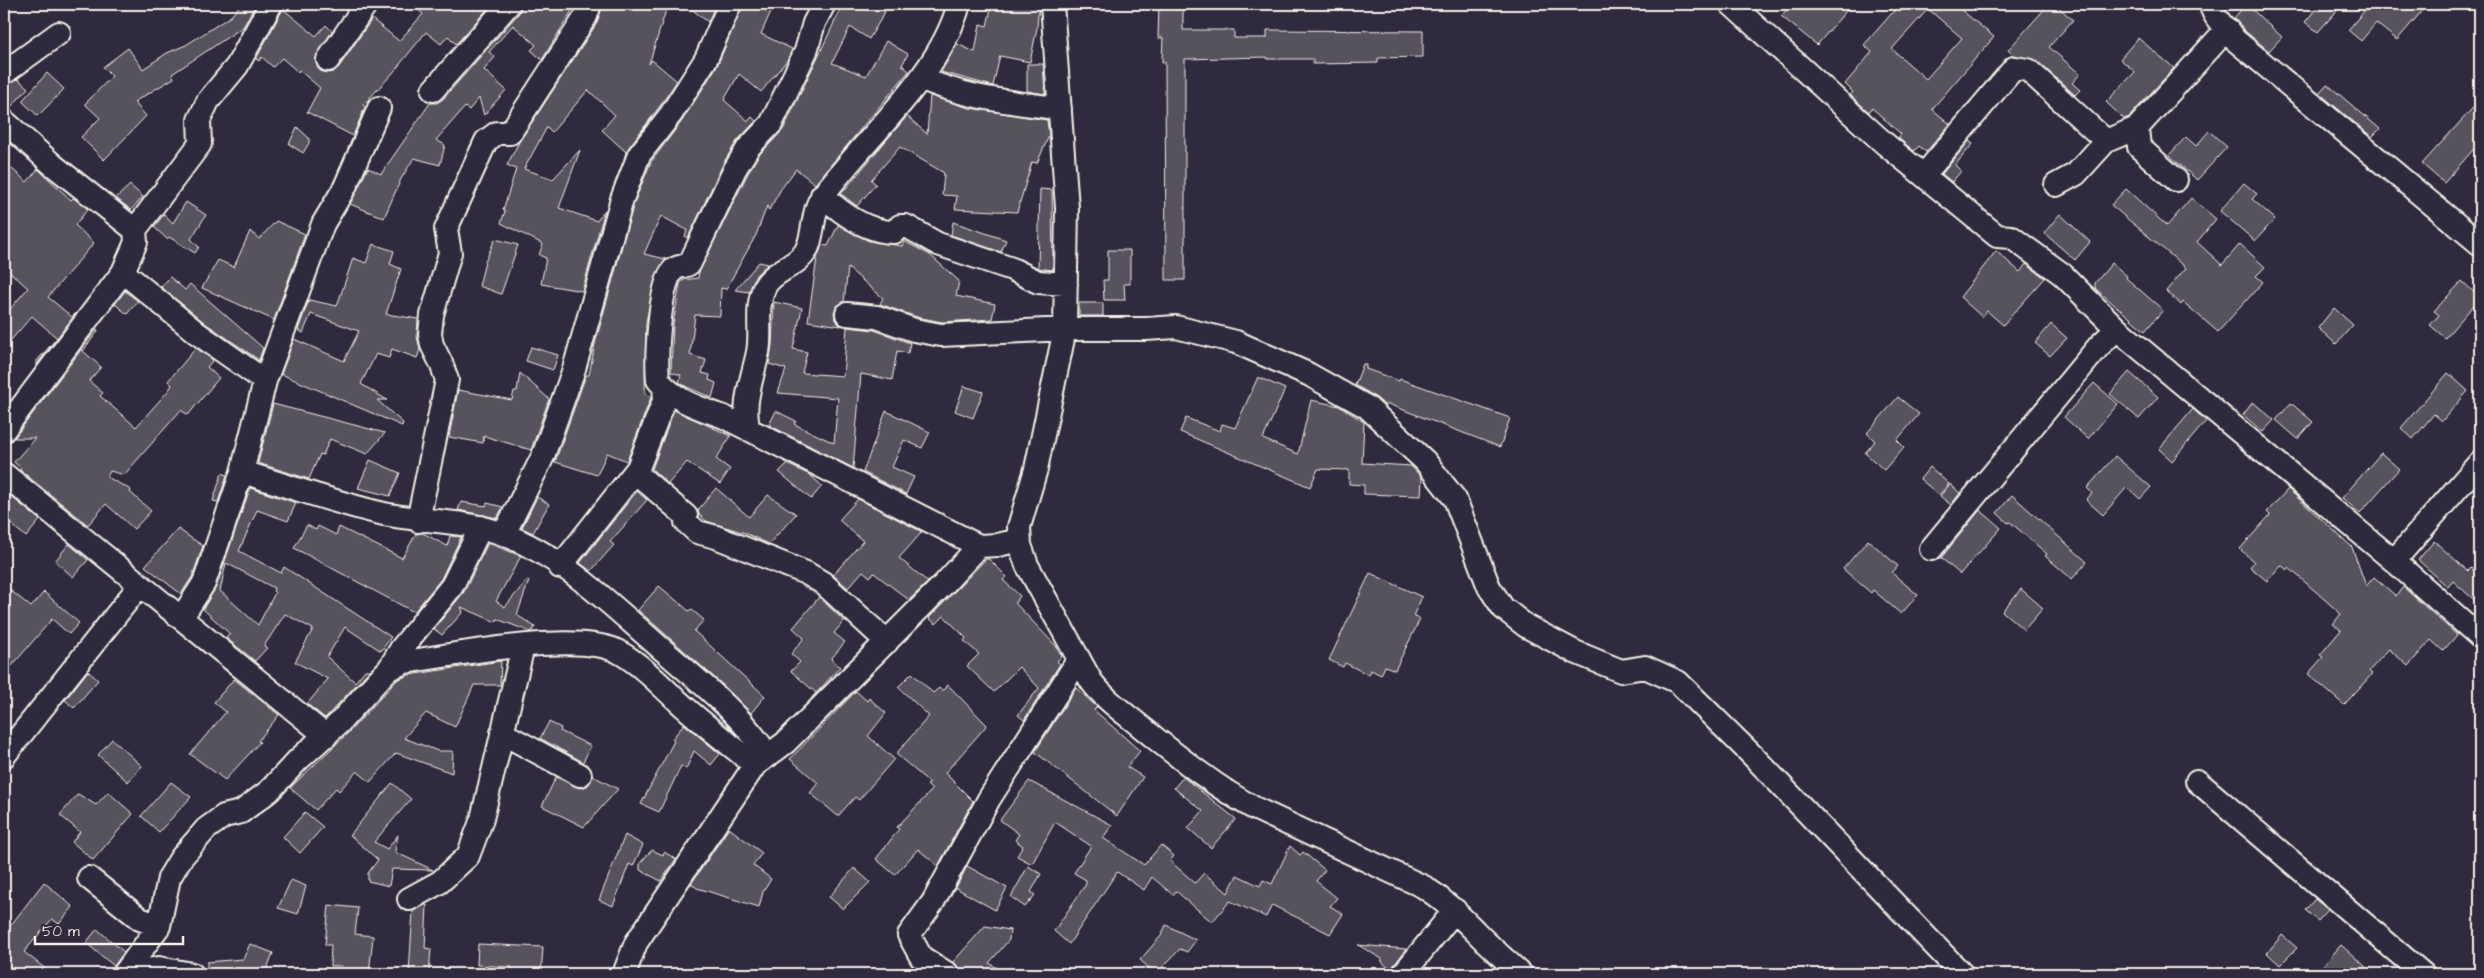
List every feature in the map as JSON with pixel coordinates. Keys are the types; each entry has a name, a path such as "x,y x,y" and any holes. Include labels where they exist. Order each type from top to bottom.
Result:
{"street":[{"path":"4,430 123,272 136,242 135,230 200,144 199,120 208,101 237,66 271,4"},
{"path":"328,60 366,4"},
{"path":"433,90 508,4"},
{"path":"418,521 447,380 442,363 432,345 430,334 432,315 450,253 446,229 486,141 497,133 510,133 586,16 590,4"},
{"path":"504,534 543,456 574,369 622,199 639,155 671,114 706,60 730,4"},
{"path":"824,4 814,24 806,51 770,124 748,148 735,169 690,263 686,266 676,267 671,272 665,295 657,361 658,380 664,388 688,404 724,417 979,546 998,545 1020,540"},
{"path":"749,430 746,419 748,399 758,350 758,316 764,286 805,253 809,243 811,225 822,195 921,78 949,30 959,4"},
{"path":"1052,4 1067,208 1066,329 1036,469 1019,527 1020,540 1027,565 1099,692 1195,770 1230,795 1424,887 1455,910 1475,932 1521,974"},
{"path":"1731,4 1884,143 1997,236 2011,237 2062,274 2117,329 2394,561 2480,637"},
{"path":"2212,5 2218,24 2227,29 2235,40 2480,244"},
{"path":"2056,185 2076,174 2106,141 2137,128 2227,29"},
{"path":"4,73 59,33"},
{"path":"1924,175 2014,68 2028,70 2106,141"},
{"path":"921,78 935,85 979,95 1060,109"},
{"path":"182,617 204,583 242,472 265,381 323,224 344,187 379,108"},
{"path":"4,121 53,165 135,230"},
{"path":"2137,128 2139,148 2176,180"},
{"path":"822,195 851,218 874,229 894,232 900,226 906,226 938,244 1012,268 1038,282 1066,284"},
{"path":"123,272 197,333 265,381"},
{"path":"847,314 877,317 914,330 941,336 1066,329 1176,327 1236,342 1308,374 1367,408 1425,461 1455,499 1489,587 1503,608 1526,626 1575,652 1621,671 1645,667 1678,682 1752,755 1962,974"},
{"path":"1931,549 2099,346 2117,329"},
{"path":"560,567 635,472 665,398 664,388"},
{"path":"2394,561 2480,462"},
{"path":"242,472 382,514 418,521 481,527 504,534 537,551 602,595 714,694 756,737 761,761"},
{"path":"635,472 686,516 686,522 698,532 724,540 806,573 823,583 887,642"},
{"path":"4,474 326,736"},
{"path":"124,974 159,926 169,878 181,858 206,828 224,816 241,812 269,791 298,760 326,736 389,670 401,649 452,586 481,527"},
{"path":"624,974 636,943 761,761 786,743 979,546"},
{"path":"4,756 140,586"},
{"path":"389,670 405,662 523,646 596,644 615,650 631,660 711,730 761,761"},
{"path":"409,899 440,882 468,856 482,819 523,646"},
{"path":"948,974 921,958 909,936 933,902 989,799 1079,659"},
{"path":"502,733 580,775"},
{"path":"2197,781 2422,974"},
{"path":"89,878 140,919 159,926"},
{"path":"1402,974 1455,910"},
{"path":"132,974 134,972 159,968 192,974"}],"building":[{"path":"241,4 256,4 243,27 172,74 174,78 134,102 146,116 104,160 81,137 100,118 85,104 112,76 103,67 128,48 143,69 167,53 186,45 231,16"},
{"path":"411,4 492,4 456,44 448,36 441,44 426,32 392,74 363,105 365,107 353,136 307,112 320,88 299,70 298,72 282,58 273,67 262,57 259,61 256,59 283,9 316,36 326,25 332,31 315,60 320,71 327,73 333,72 339,67 372,19 399,41 423,14"},
{"path":"522,4 576,4 542,60 531,50 536,45 513,25 489,52 495,57 484,70 506,90 484,115 479,98 469,110 465,107 436,140 445,145 440,165 414,158 401,179 384,218 350,204 368,168 381,174 430,103 437,103 443,99 519,13"},
{"path":"603,4 668,4 649,64 652,60 677,81 629,147 624,159 626,152 602,130 615,115 588,90 552,132 547,127 524,169 553,179 580,150 559,208 597,221 605,210 582,291 541,284 546,258 539,255 543,244 501,223 505,211 503,210 516,169 507,165 519,142 597,23"},
{"path":"685,4 716,4 708,22"},
{"path":"743,4 758,4 772,9 761,34 792,49 788,59 761,92 739,74 724,100 748,121 752,117 756,121 737,141 724,162 688,238 685,237 687,230 661,216 644,254 666,259 656,275 646,322 645,394 651,397 627,461 607,453 597,475 555,462 586,375 589,375 595,344 634,203 651,162 682,121 717,66"},
{"path":"843,4 872,4 885,12 869,39 850,27 832,63 866,76 886,41 908,54 902,65 909,71 815,184 796,169 781,189 769,210 767,206 756,235 726,289 721,288 720,316 695,315 690,355 706,360 702,373 710,375 709,380 716,383 712,398 679,382 681,375 671,372 673,324 680,284 683,280 698,278 699,272 747,175 758,156 783,130"},
{"path":"992,4 1039,4 1037,28 1030,62 1000,56 993,86 941,72 957,44 975,52 980,24 987,26"},
{"path":"1159,4 1183,4 1183,30 1234,30 1234,38 1267,38 1267,30 1423,31 1423,57 1378,58 1378,63 1313,64 1313,59 1267,59 1267,57 1185,59 1185,280 1166,280 1165,62 1162,62 1163,38 1158,38"},
{"path":"1792,4 1852,4 1817,45 1781,16"},
{"path":"1900,4 1954,4 1994,37 1932,109 1950,124 1926,152 1919,146 1914,151 1898,138 1901,134 1872,108 1869,112 1850,95 1853,92 1845,84 1872,52 1864,45","holes":["1928,9 1962,38 1926,79 1892,49"]},
{"path":"2049,4 2055,4 2073,20 2049,47 2080,74 2072,83 2080,90 2075,95 2036,60 2013,55 2008,50"},
{"path":"2246,4 2282,37 2269,51 2245,31 2234,18"},
{"path":"2320,4 2343,4 2318,32 2305,22"},
{"path":"2370,4 2428,4 2397,40 2376,23 2361,41 2348,30"},
{"path":"2138,38 2174,68 2129,117 2124,119 2106,102 2135,72 2120,59"},
{"path":"1027,64 1043,64 1045,94 1027,91"},
{"path":"47,73 64,89 38,116 22,101"},
{"path":"18,79 28,88 9,109 4,108 4,87"},
{"path":"2327,84 2380,129 2372,137 2319,93"},
{"path":"930,96 969,108 1047,120 1049,136 1037,163 1032,162 1017,212 955,209 957,196 942,195 944,173 900,147 871,180 876,184 857,206 841,194 907,116 927,134"},
{"path":"2480,100 2480,142 2444,183 2422,164"},
{"path":"297,127 309,138 309,143 303,153 289,144"},
{"path":"2209,131 2227,147 2197,180 2169,155 2186,137 2196,146"},
{"path":"1969,141 1973,144 1955,165 1961,171 1952,182 1942,174"},
{"path":"4,162 27,182 38,169 71,200 73,198 88,209 75,225 94,243 48,297 72,317 77,312 57,338 32,316 4,348 4,316 28,288 4,267"},
{"path":"2244,183 2257,194 2252,199 2275,219 2255,241 2220,211"},
{"path":"130,185 143,197 131,210 116,198"},
{"path":"1040,189 1052,190 1053,270 1038,268"},
{"path":"2126,189 2167,226 2191,198 2216,219 2197,242 2222,265 2240,244 2265,267 2256,276 2263,282 2218,332 2183,302 2181,305 2166,291 2186,268 2111,205"},
{"path":"186,202 206,215 191,239 199,247 195,253 169,237 167,239 154,227 164,214 173,223"},
{"path":"2060,214 2090,242 2075,260 2044,233"},
{"path":"276,221 305,234 274,320 202,288 218,260 234,267 250,231 259,239"},
{"path":"953,222 1006,240 1001,252 951,235"},
{"path":"838,225 869,241 902,246 904,241 930,255 959,281 956,296 995,304 992,319 942,322 917,317 880,304 883,298 848,268 844,302 837,306 834,312 835,320 841,326 808,321 817,258 822,245 828,246"},
{"path":"495,239 518,245 501,294 479,286 485,262"},
{"path":"373,244 394,251 390,264 401,269 386,314 418,319 417,336 420,350 417,358 392,349 389,358 376,354 361,384 387,400 377,400 403,423 402,426 281,374 294,339 344,361 359,331 311,314 303,333 298,330 309,300 337,306 353,258 366,263"},
{"path":"1108,250 1130,250 1130,284 1124,284 1125,300 1104,300 1103,280 1108,280"},
{"path":"1996,251 2020,272 2026,264 2045,278 2003,325 1987,311 1982,317 1960,297"},
{"path":"759,262 768,264 756,275 749,292 735,290"},
{"path":"2112,263 2127,276 2126,278 2163,310 2145,331 2095,288 2095,283"},
{"path":"170,277 185,290 190,284 263,348 259,360 205,323 161,287"},
{"path":"2462,281 2480,298 2445,338 2430,325 2439,315 2434,311"},
{"path":"125,291 138,301 127,314 115,304"},
{"path":"774,302 802,308 793,349 807,352 802,373 843,376 847,327 874,330 910,343 908,353 897,351 892,380 861,374 853,468 769,425 776,411 796,421 794,424 834,443 838,398 778,393 786,369 769,364"},
{"path":"1079,303 1103,303 1103,316 1079,316"},
{"path":"2334,308 2353,325 2336,344 2318,328"},
{"path":"2051,324 2067,338 2050,356 2035,343"},
{"path":"97,329 98,331 83,351 101,367 89,381 103,393 100,396 136,427 168,391 172,385 168,381 196,348 213,360 207,367 219,378 188,415 181,410 124,475 110,471 107,477 131,490 130,492 151,511 134,529 106,504 88,525 20,470 21,468 14,462 35,438 14,438"},
{"path":"57,338 37,364 35,363"},
{"path":"531,347 558,355 553,370 526,361"},
{"path":"1363,364 1366,364 1366,369 1510,418 1500,447 1388,404 1386,406 1374,396 1355,385"},
{"path":"2129,372 2158,397 2139,419 2110,394"},
{"path":"520,373 549,399 531,450 484,436 483,443 449,437 458,390 512,400 514,391 517,391"},
{"path":"2448,373 2468,391 2442,421 2434,414 2413,439 2401,428"},
{"path":"1258,377 1285,389 1263,439 1298,454 1311,400 1339,406 1364,422 1362,463 1411,466 1422,478 1421,496 1364,494 1364,485 1349,484 1349,470 1318,469 1310,487 1180,432 1186,418 1220,431 1222,424 1235,428"},
{"path":"2094,383 2118,404 2088,439 2064,417"},
{"path":"964,386 983,392 973,418 955,411"},
{"path":"1898,397 1919,414 1897,440 1904,447 1884,470 1865,453 1875,441 1867,433"},
{"path":"2253,402 2274,420 2263,432 2243,415"},
{"path":"2291,403 2313,422 2298,439 2276,420"},
{"path":"273,404 385,433 367,454 330,439 323,455 320,454 309,479 258,463"},
{"path":"2193,409 2206,421 2172,461 2159,449"},
{"path":"674,410 731,436 716,459 730,469 720,484 687,462 668,484 652,469"},
{"path":"886,411 930,432 922,448 904,440 892,467 914,477 906,494 863,472"},
{"path":"2381,453 2399,469 2360,513 2342,498"},
{"path":"2115,456 2151,487 2140,499 2127,487 2103,515 2086,500 2092,493 2087,488"},
{"path":"370,460 400,473 390,496 358,488"},
{"path":"787,464 810,475 822,486 811,499 779,472"},
{"path":"1930,467 1949,484 1939,495 1920,479"},
{"path":"222,473 227,475 218,502 213,501"},
{"path":"1950,484 1960,493 1951,505 1940,496"},
{"path":"250,488 296,503 288,521 257,510 239,551 281,573 284,567 391,637 381,651 345,627 327,657 355,682 365,670 370,670 325,718 307,704 328,679 295,662 313,629 285,614 264,646 267,648 255,661 226,638 230,634 203,609 216,587","holes":["226,563 274,588 273,591 275,593 258,625 220,591"]},
{"path":"716,488 749,517 768,495 796,514 769,544 745,533 706,521 699,514 698,510"},
{"path":"2288,489 2352,547 2366,586 2374,577 2396,596 2403,587 2457,635 2443,651 2431,640 2408,666 2389,649 2369,671 2372,674 2344,705 2308,674 2323,657 2320,655 2341,630 2333,624 2341,614 2289,568 2287,570 2281,565 2267,581 2250,567 2254,562 2240,549 2270,515 2267,512"},
{"path":"4,491 40,520 26,537 4,518"},
{"path":"637,491 647,500 610,542 614,545 591,571 580,563"},
{"path":"2012,495 2087,562 2072,579 2045,556 2047,554 1997,513"},
{"path":"537,497 549,504 533,533 522,528"},
{"path":"858,499 922,532 899,558 928,582 909,600 874,573 870,577 863,571 848,588 833,575 863,541 839,520"},
{"path":"461,502 486,506 487,503 503,507 497,518 458,510"},
{"path":"1980,510 2001,528 1960,574 1941,558"},
{"path":"307,525 316,530 318,526 336,535 339,527 402,558 416,534 423,533 447,546 450,536 461,537 441,579 414,612 294,548"},
{"path":"178,529 203,546 192,577 181,594 145,566"},
{"path":"1868,540 1898,566 1892,573 1918,595 1901,614 1873,590 1871,593 1843,569"},
{"path":"2434,541 2468,571 2471,568 2480,576 2480,605 2453,581 2448,587 2418,560"},
{"path":"488,543 521,556 496,601 505,607 527,580 529,581 517,615 535,627 531,632 497,619 496,622 461,607 463,612 442,635 434,629 464,592"},
{"path":"69,544 88,560 73,577 55,561"},
{"path":"986,559 989,559 1007,577 1003,580 1020,596 1015,603 1056,646 1062,656 1057,661 1060,664 1024,720 1018,715 1039,688 1019,667 994,692 967,666 979,654 964,641 966,638 944,616 936,624 929,618"},
{"path":"1370,573 1422,597 1413,616 1420,619 1395,670 1385,666 1381,675 1371,670 1369,675 1345,663 1343,667 1329,660"},
{"path":"4,585 31,607 44,592 79,623 69,634 52,619 4,675"},
{"path":"659,586 689,611 691,609 704,620 694,631 765,696 751,713 725,687 638,610"},
{"path":"2021,589 2043,608 2024,630 2002,611"},
{"path":"819,597 844,621 834,633 845,642 831,659 840,667 811,699 816,693 791,671 800,662 791,654 804,638 793,628"},
{"path":"501,661 500,685 474,685 455,727 426,713 404,738 438,751 453,751 452,773 396,753 370,782 357,771 339,791 336,788 316,810 290,788 349,732 397,680 409,675"},
{"path":"88,671 98,680 74,708 65,700"},
{"path":"912,673 933,693 939,688 942,691 948,685 987,725 945,773 973,801 938,866 918,849 895,875 876,859 899,829 897,827 932,790 927,785 930,783 896,754 929,716 898,687"},
{"path":"234,679 279,715 258,741 260,742 225,780 190,754 226,712 214,702"},
{"path":"1076,688 1097,707 1094,710 1140,751 1127,767 1143,777 1117,816 1035,752"},
{"path":"856,691 867,701 869,698 886,713 868,736 894,759 859,800 855,797 838,816 810,793 818,783 790,759"},
{"path":"549,722 561,728 560,731 591,746 583,762 540,738"},
{"path":"684,724 720,754 711,765 694,751 686,769 681,766 659,812 641,804 674,741 672,739"},
{"path":"112,739 142,766 128,782 98,755"},
{"path":"593,776 618,789 584,827 542,806 556,777 580,788 587,786"},
{"path":"1183,777 1236,819 1211,848 1188,828 1203,811 1174,788"},
{"path":"1029,781 1112,825 1103,838 1144,865 1161,845 1174,856 1170,861 1195,883 1204,873 1228,893 1237,875 1260,886 1263,880 1272,884 1290,846 1300,855 1303,852 1325,870 1316,881 1337,898 1330,906 1343,914 1330,934 1272,905 1266,917 1230,901 1212,922 1176,891 1173,895 1152,877 1144,890 1117,872 1069,944 1054,931 1086,884 1086,880 1074,873 1091,846 1055,822 1032,864 1017,856 1023,846 1015,840 1019,834 1000,820"},
{"path":"171,782 191,797 159,832 141,816"},
{"path":"392,783 411,799 374,842 387,849 398,835 395,852 433,870 392,869 389,886 368,881 368,873 378,860 350,835"},
{"path":"108,792 133,814 93,860 72,842 80,832 60,815 78,794 96,805"},
{"path":"305,812 323,827 300,853 283,837"},
{"path":"729,828 762,853 753,865 771,879 763,892 759,907 697,888 691,884"},
{"path":"625,835 643,845 633,866 629,864 613,906 599,900"},
{"path":"652,850 663,855 664,852 676,859 661,881 640,870 640,863"},
{"path":"967,866 1007,888 995,910 956,888"},
{"path":"1028,866 1041,874 1031,892 1035,895 1025,907 1011,897"},
{"path":"854,868 870,882 843,909 829,897"},
{"path":"291,880 306,886 298,914 278,908"},
{"path":"44,882 73,907 59,924 52,919 24,952 52,974 4,974 4,934"},
{"path":"2315,899 2328,910 2318,921 2305,910"},
{"path":"329,905 358,908 355,934 373,936 369,974 341,970 342,966 330,966 331,945 325,945"},
{"path":"427,905 425,948 431,949 429,973 409,972 413,911"},
{"path":"1166,925 1196,940 1187,952 1180,949 1156,974 1140,960 1161,936"},
{"path":"985,926 1010,930 1009,940 989,963 1007,974 961,974 959,967 953,962"},
{"path":"97,929 124,952 114,966 86,943"},
{"path":"2282,935 2297,948 2280,965 2267,953"},
{"path":"250,944 273,953 265,974 207,974 207,962 243,959"},
{"path":"478,944 543,947 541,974 512,974 512,967 477,965"},
{"path":"1358,945 1406,949 1391,970 1382,962 1382,959"},
{"path":"2341,945 2374,974 2316,974"}]}
